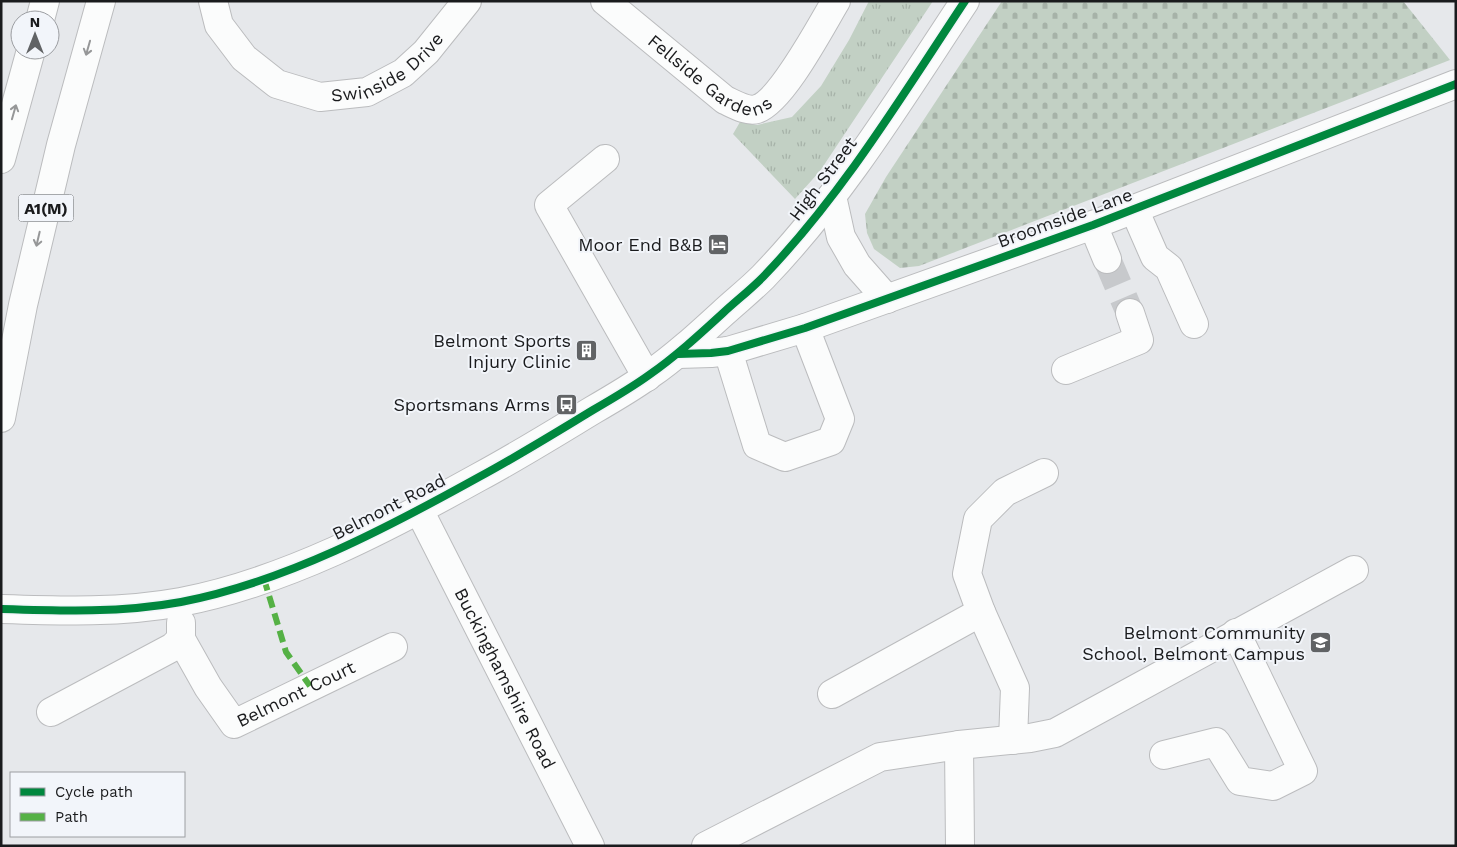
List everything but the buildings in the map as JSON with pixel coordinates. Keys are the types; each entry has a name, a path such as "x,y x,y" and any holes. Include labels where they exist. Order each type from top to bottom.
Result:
{"main road":[{"name":"A1(M)","path":"1,418 23,305 56,164 101,1"},
{"name":"Swinside Drive","path":"213,1 220,25 244,58 277,84 320,97 367,92 403,73 426,52 467,1"},
{"name":"Fellside Gardens","path":"605,1 725,100 739,107 757,109 772,98 788,80 836,1"},
{"name":"High Street","path":"678,354 762,278 832,196 881,127 965,1"},
{"path":"1,159 28,60"},
{"name":"Broomside Lane","path":"678,354 728,351 805,328 1093,225 1456,84"},
{"path":"605,159 549,205 647,377"},
{"path":"832,196 841,237 857,265 887,299"},
{"path":"1134,209 1155,257 1169,268 1194,324"},
{"path":"1093,225 1107,259"},
{"path":"1066,370 1139,340 1130,313"},
{"path":"728,351 757,445 785,458 831,441 840,419 805,328"},
{"name":"Belmont Road","path":"1,609 83,611 137,608 181,602 227,591 264,578 342,548 419,510 524,452 647,377 678,354"},
{"path":"1013,740 1015,688 981,612 967,574 978,519 1005,492 1044,473"},
{"name":"Buckinghamshire Road","path":"419,510 590,846"},
{"path":"706,846 880,757 1054,733 1354,570"},
{"path":"51,712 173,647 181,639 181,602"},
{"path":"832,694 981,612"},
{"path":"1164,755 1216,742 1240,781 1273,786 1303,771 1236,633"},
{"name":"Belmont Court","path":"181,639 208,687 234,724 393,647"},
{"path":"958,745 960,846"}],"green space":[{"path":"869,1 933,1 820,171 795,199 733,134 740,122 757,125 792,117 821,86 849,40"},
{"path":"1002,1 1403,1 1450,60 919,266 900,268 874,249 867,233 865,214 886,177"}],"tunnel":[{"path":"1107,259 1130,313"}],"marked path":[{"path":"264,579 286,652 310,686"}],"cycle path":[{"path":"1,609 69,611 159,606 220,593 258,581 297,567 372,534 508,461 628,389 659,368 696,338 758,282 792,245 819,213 870,144 965,1"},
{"path":"678,354 728,351 805,328 1093,225 1456,84"}],"place":[{"name":"Moor End B&B","path":"719,245"},
{"name":"Belmont Sports Injury Clinic","path":"587,351"},
{"name":"Sportsmans Arms","path":"566,405"},
{"name":"Belmont Community School, Belmont Campus","path":"1321,643"}]}
